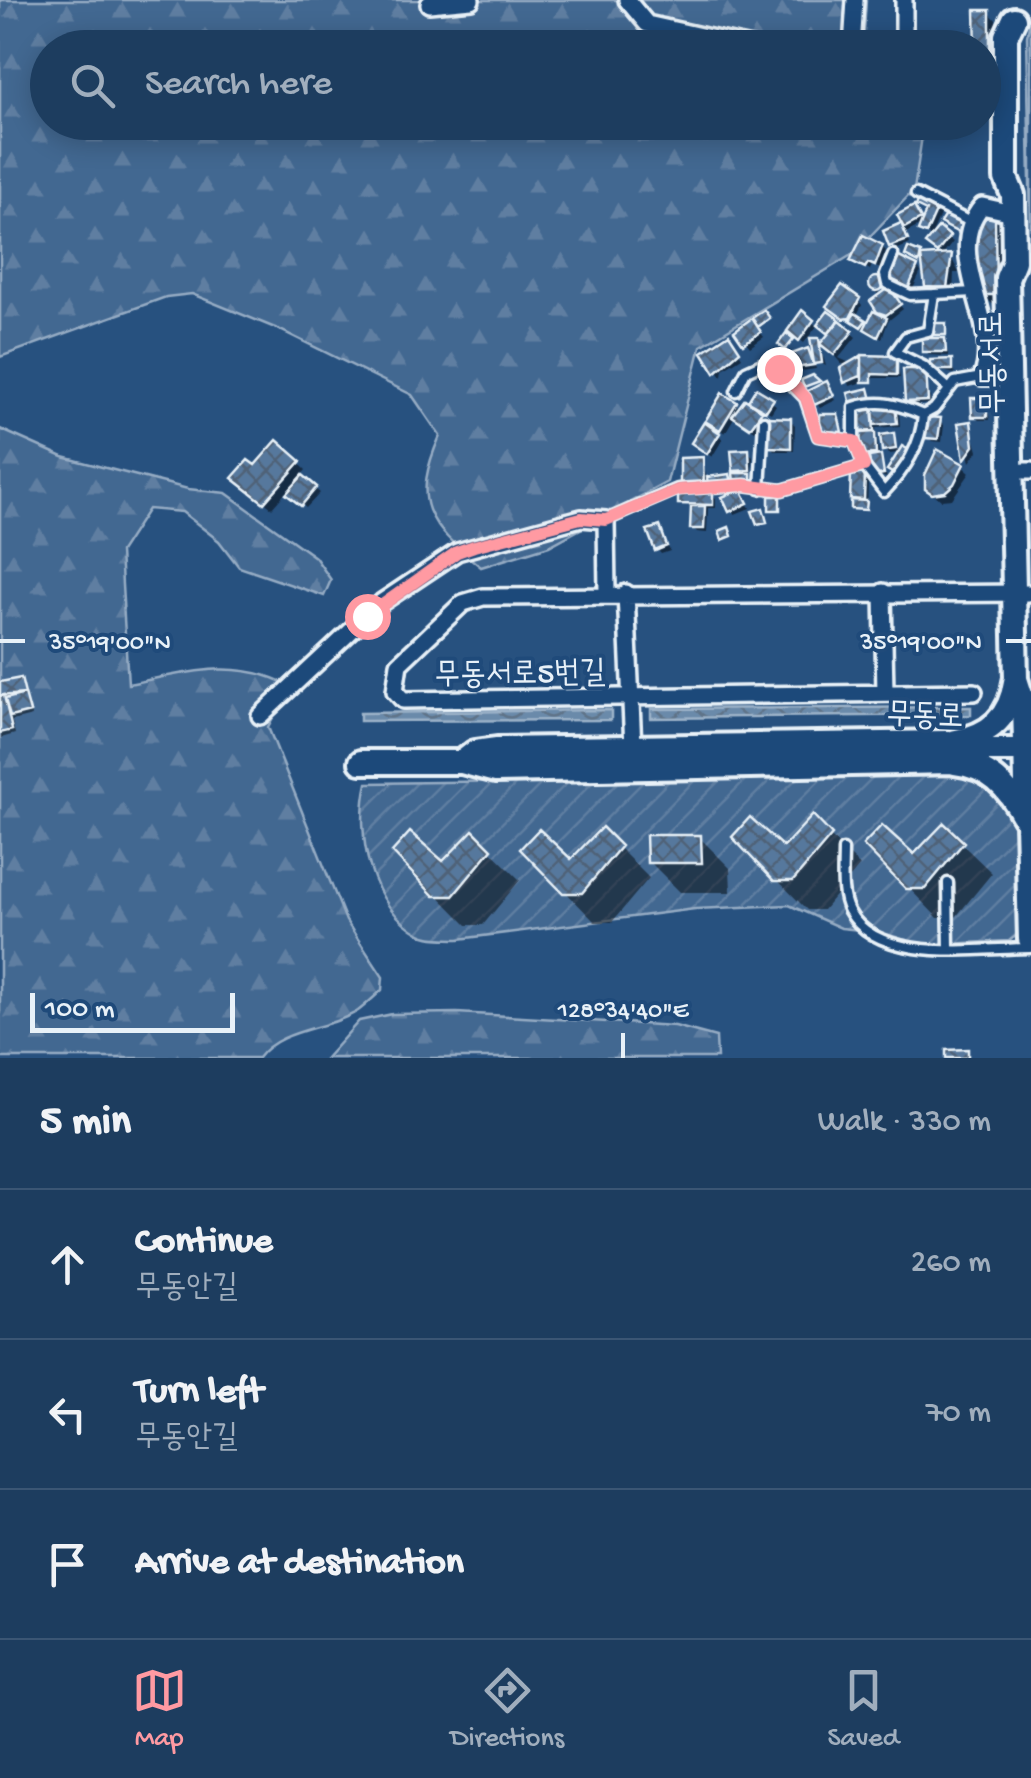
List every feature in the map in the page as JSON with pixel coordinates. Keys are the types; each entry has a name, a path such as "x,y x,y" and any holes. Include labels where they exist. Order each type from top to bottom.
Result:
{"main road":[{"name":"무동서로","path":"1014,9 1006,36 1006,178 1017,210 1014,261 1008,278 1008,377 1026,679"},
{"name":"무동서로","path":"1014,261 1022,278 1028,471 1021,593"},
{"path":"1026,679 1030,937"},
{"path":"950,752 996,724 1026,679"},
{"name":"무동로","path":"462,762 474,752 496,749 633,746 950,752"},
{"name":"무동로","path":"360,762 462,762 496,771 1028,750"},
{"path":"950,752 991,774 1029,816"}],"street":[{"path":"627,0 648,24 675,30"},
{"path":"853,30 855,0"},
{"path":"904,0 904,30"},
{"path":"428,4 465,1"},
{"path":"1008,377 982,377 988,362 987,342 968,256 972,223 982,206 1017,210"},
{"path":"260,716 382,602 457,552 581,518 606,520 607,593"},
{"path":"883,592 885,694"},
{"name":"무동서로5번길","path":"974,692 402,700 395,691 398,664 473,598 607,593 1021,593"},
{"path":"626,593 633,746"}],"lane":[{"path":"916,194 972,223"},
{"path":"893,255 885,275 887,284 910,295 975,292"},
{"path":"934,294 928,331 906,337 894,352 923,366 948,388"},
{"path":"736,391 746,371 768,361 806,398 818,436 854,441"},
{"path":"922,415 934,409 948,388 969,377 982,377"},
{"path":"872,401 899,404 922,415 922,434 900,476 884,492 864,466 854,441 854,407 872,401"},
{"path":"760,489 764,421"},
{"path":"606,520 678,490 744,485 782,490 864,466"},
{"path":"843,850 847,907 860,925 910,949 949,949 1030,937"},
{"path":"948,883 949,949"}],"green space":[{"path":"0,0 866,0 864,30 30,30 30,140 921,140 914,190 853,254 701,346 667,482 549,546 481,567 447,537 429,510 426,478 440,436 412,395 280,330 192,294 166,297 0,357"},
{"path":"1031,16 1031,230 1027,36"},
{"path":"0,429 63,457 188,489 226,493 315,557 331,580 324,596 239,567 219,541 182,512 148,509 120,552 128,684 225,669 282,682 280,704 268,727 346,921 383,977 382,990 358,1011 291,1035 267,1048 258,1058 0,1058"},
{"path":"956,776 992,785 1004,799 1011,817 1018,861 1019,922 1017,935 1009,941 921,945 880,932 841,928 789,905 695,909 459,939 434,938 403,922 389,906 378,888 365,846 367,783"},
{"path":"457,1013 675,1026 716,1037 717,1058 326,1058 359,1021 392,1014"}],"water":[{"path":"971,707 971,715 651,718 651,709"},
{"path":"611,710 611,720 360,721 360,713"}],"building":[{"path":"975,10 990,10 990,30 976,30"},
{"path":"919,200 937,209 926,234 918,231 926,211 916,206"},
{"path":"914,206 921,219 904,228 897,215"},
{"path":"945,215 964,225 959,233 940,223"},
{"path":"995,215 996,295 980,295 971,260 975,221"},
{"path":"901,223 908,240 889,247 883,231"},
{"path":"939,227 950,236 937,253 925,244"},
{"path":"863,235 883,245 875,266 868,263 865,268 850,261"},
{"path":"908,248 921,253 919,263 905,256"},
{"path":"952,254 947,288 925,287 921,256"},
{"path":"897,256 918,266 908,289 887,279"},
{"path":"876,277 883,284 876,291 869,284"},
{"path":"842,285 860,298 850,318 844,319 826,306"},
{"path":"889,287 901,304 886,315 877,312 870,301"},
{"path":"764,310 770,318 758,327 752,318"},
{"path":"802,310 814,320 799,341 787,331"},
{"path":"828,311 839,319 828,334 817,325"},
{"path":"873,311 887,318 878,337 864,329"},
{"path":"855,313 866,320 861,327 850,320"},
{"path":"752,318 761,332 743,344 734,331"},
{"path":"840,320 853,331 834,355 820,344"},
{"path":"932,323 946,323 946,335 932,335"},
{"path":"786,333 794,339 785,350 778,344"},
{"path":"729,334 740,351 715,373 702,352"},
{"path":"810,338 819,338 822,363 814,364"},
{"path":"922,338 945,338 946,352 922,352"},
{"path":"808,348 814,365 795,368 789,355"},
{"path":"862,355 897,356 897,375 872,374 872,382 862,382"},
{"path":"861,356 861,376 844,383 840,368"},
{"path":"952,359 952,370 930,370 930,360"},
{"path":"903,369 926,369 928,401 905,402"},
{"path":"813,375 820,381 804,387 801,380"},
{"path":"827,381 834,396 814,405 807,391"},
{"path":"756,388 774,399 766,411 748,401"},
{"path":"869,388 872,400 851,405 848,393"},
{"path":"722,393 737,402 720,430 705,421"},
{"path":"971,398 987,398 987,417 972,417"},
{"path":"745,399 762,411 750,428 732,416"},
{"path":"895,404 897,423 874,425 873,406"},
{"path":"872,406 874,431 857,432 855,407"},
{"path":"820,414 838,414 842,432 820,431"},
{"path":"768,417 791,418 791,448 768,447"},
{"path":"927,417 941,418 938,439 924,438"},
{"path":"971,421 974,446 964,460 958,423"},
{"path":"704,422 720,433 707,454 691,443"},
{"path":"875,432 876,454 861,455 860,433"},
{"path":"894,433 896,449 882,451 880,435"},
{"path":"277,440 301,461 264,503 232,478 248,460 255,465"},
{"path":"902,446 909,450 894,474 887,470"},
{"path":"749,449 750,470 733,471 731,450"},
{"path":"937,449 964,464 954,484 945,492 932,494 925,489 925,475"},
{"path":"881,455 884,474 872,476 869,457"},
{"path":"703,457 704,487 680,488 680,458"},
{"path":"733,473 751,473 751,483 734,483"},
{"path":"851,473 865,474 864,500 850,499"},
{"path":"730,474 732,483 708,486 707,477"},
{"path":"303,475 317,487 301,506 286,494"},
{"path":"741,489 748,503 729,512 722,497"},
{"path":"678,491 713,491 713,505 678,504"},
{"path":"769,496 780,496 780,510 769,510"},
{"path":"851,500 867,501 866,510 851,509"},
{"path":"691,506 705,506 704,529 690,529"},
{"path":"763,508 767,522 757,524 752,511"},
{"path":"660,526 667,546 655,551 647,530"},
{"path":"729,527 732,536 722,540 719,531"},
{"path":"21,678 25,694 0,696 0,682"},
{"path":"25,694 30,712 10,717 5,699"},
{"path":"4,695 12,730 0,733 0,696"},
{"path":"813,815 832,835 793,881 774,881 732,837 750,817 783,847"},
{"path":"944,823 964,842 925,889 906,889 863,845 882,825 914,854"},
{"path":"602,827 621,846 582,893 563,893 520,849 539,829 571,859"},
{"path":"473,830 492,849 453,896 434,896 392,852 410,832 443,861"},
{"path":"646,835 701,835 702,863 647,863"},
{"path":"968,1049 968,1058 946,1058 946,1050"}],"route":[{"path":"367,616 457,552 474,546 581,518 606,520 658,495 678,490 720,490 744,485 782,490 798,482 864,466 854,441 818,436 806,398 779,369"}]}
